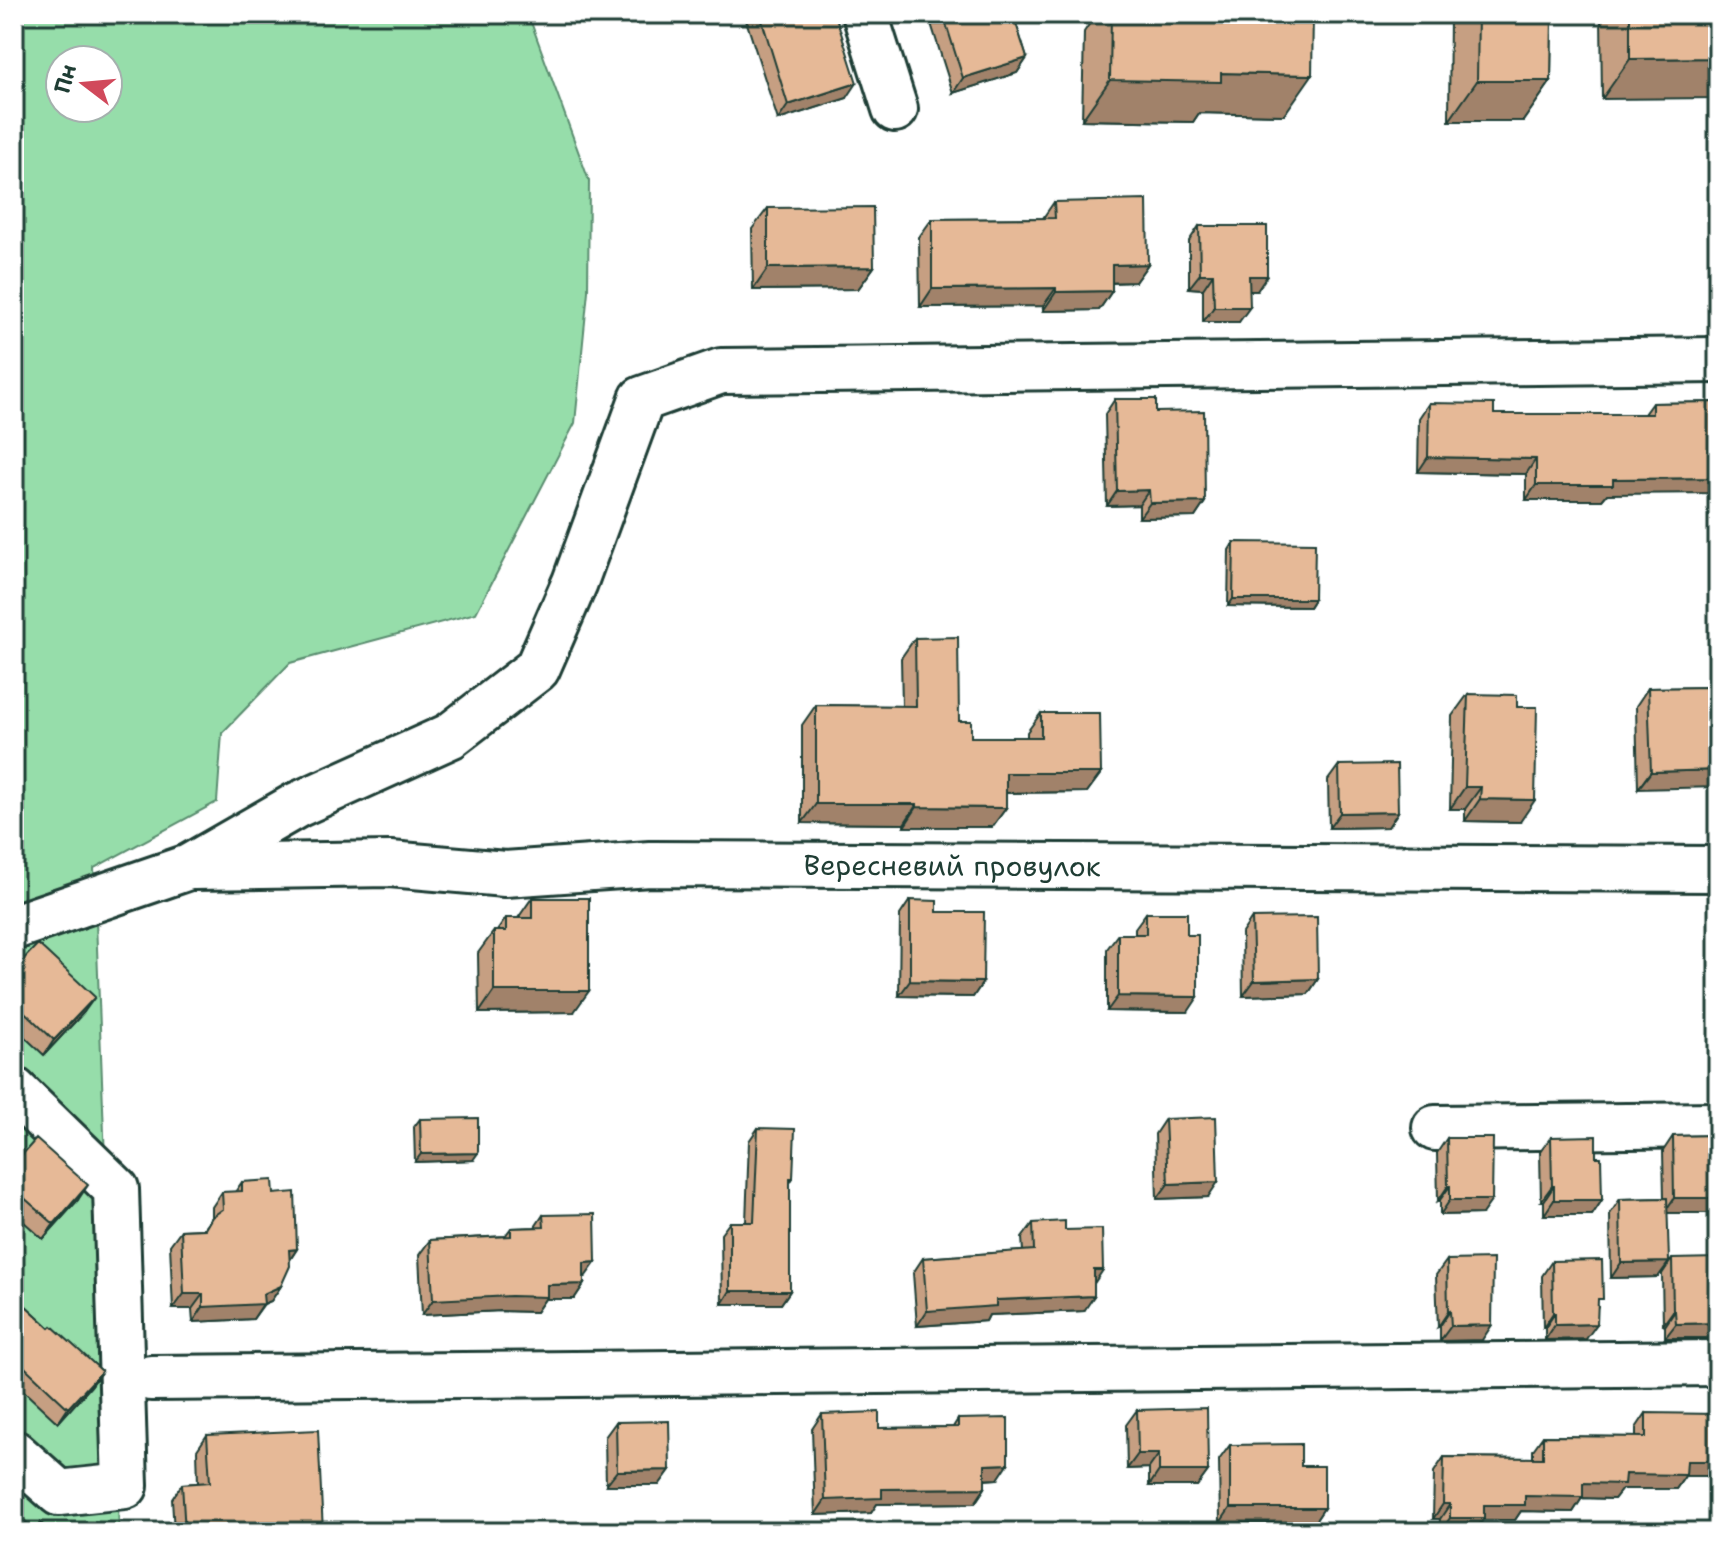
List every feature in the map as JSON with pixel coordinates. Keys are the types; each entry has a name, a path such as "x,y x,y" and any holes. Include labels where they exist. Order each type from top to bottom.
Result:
{"street":[{"path":"865,14 895,109"},
{"path":"14,927 189,867 297,805 450,736 537,669 575,582 642,399 721,371 1718,360"},
{"name":"Вересневий провулок","path":"189,867 390,864 505,874 650,864 1718,869"},
{"path":"14,1090 116,1189 125,1486 59,1493 14,1453"},
{"path":"1435,1128 1718,1125"},
{"path":"151,1378 1718,1363"}],"green space":[{"path":"14,14 528,14 589,181 588,291 575,423 476,613 290,663 222,733 217,802 94,868 119,1532 14,1532"}],"building":[{"path":"760,14 835,14 857,83 788,105"},
{"path":"943,14 1013,14 1027,58 963,78"},
{"path":"1111,14 1313,14 1312,75 1221,73 1221,82 1110,80"},
{"path":"1478,14 1552,14 1551,81 1477,81"},
{"path":"1630,14 1718,14 1718,58 1630,59"},
{"path":"1147,200 1148,264 1112,265 1112,291 932,289 932,219 1055,218 1054,202"},
{"path":"873,207 874,267 768,268 768,208"},
{"path":"1199,226 1267,226 1267,276 1249,276 1250,307 1214,307 1213,274 1200,274"},
{"path":"1115,399 1156,399 1156,412 1204,411 1205,502 1150,503 1149,490 1117,491"},
{"path":"1718,402 1718,478 1613,479 1613,485 1536,485 1536,459 1428,457 1429,403 1494,404 1494,414 1652,414 1652,403"},
{"path":"1234,542 1315,543 1314,599 1233,599"},
{"path":"958,637 959,721 971,721 971,737 1041,737 1041,713 1100,713 1101,773 1006,773 1006,808 816,804 816,705 916,706 915,638"},
{"path":"1711,687 1711,699 1718,699 1718,770 1651,772 1648,688"},
{"path":"1468,694 1517,695 1517,707 1537,707 1535,800 1480,799 1481,787 1465,787"},
{"path":"1397,764 1398,812 1340,813 1339,765"},
{"path":"532,898 589,898 589,991 494,991 494,931 506,931 506,918 532,918"},
{"path":"910,900 937,901 937,912 984,912 983,982 910,981"},
{"path":"1146,913 1187,913 1187,935 1198,935 1198,997 1118,996 1118,934 1146,934"},
{"path":"1317,917 1318,979 1254,981 1252,918"},
{"path":"38,944 95,997 54,1040 14,1002 14,969"},
{"path":"1216,1117 1218,1182 1168,1184 1165,1119"},
{"path":"478,1118 478,1153 421,1154 420,1119"},
{"path":"758,1128 795,1129 793,1178 790,1178 790,1291 730,1291 730,1222 754,1222"},
{"path":"1718,1135 1718,1198 1674,1198 1673,1136"},
{"path":"1596,1136 1596,1157 1601,1157 1602,1200 1554,1200 1551,1137"},
{"path":"1447,1138 1493,1138 1492,1200 1450,1200"},
{"path":"36,1139 88,1185 54,1224 14,1189 14,1164"},
{"path":"273,1180 274,1194 295,1192 297,1249 289,1250 290,1266 281,1286 263,1294 264,1304 203,1307 203,1294 184,1294 181,1230 205,1229 212,1217 223,1209 222,1192 242,1191 242,1182"},
{"path":"1667,1198 1669,1262 1621,1263 1620,1199"},
{"path":"595,1214 596,1262 584,1263 584,1284 547,1285 547,1297 433,1300 430,1240 511,1236 511,1228 544,1227 543,1215"},
{"path":"1065,1221 1065,1230 1102,1229 1103,1270 1094,1270 1094,1296 996,1300 996,1306 927,1311 923,1258 1034,1250 1033,1223"},
{"path":"1718,1258 1718,1323 1676,1324 1672,1259"},
{"path":"1493,1259 1492,1325 1451,1326 1447,1260"},
{"path":"1602,1260 1603,1299 1598,1299 1597,1324 1555,1325 1552,1261"},
{"path":"14,1295 102,1371 68,1408 14,1357"},
{"path":"1207,1408 1208,1471 1159,1471 1159,1454 1138,1454 1137,1410"},
{"path":"879,1412 879,1428 958,1427 958,1419 1008,1418 1008,1464 985,1465 985,1488 882,1489 882,1498 825,1500 822,1414"},
{"path":"1646,1413 1718,1414 1718,1461 1687,1461 1686,1475 1625,1474 1624,1484 1583,1483 1583,1497 1525,1496 1525,1505 1484,1505 1484,1518 1450,1518 1450,1504 1443,1504 1444,1457 1543,1458 1543,1436 1646,1437"},
{"path":"669,1421 670,1470 617,1471 616,1422"},
{"path":"318,1430 323,1532 185,1532 182,1484 210,1482 207,1435"},
{"path":"1301,1444 1301,1466 1324,1466 1324,1508 1230,1508 1230,1445"},
{"path":"14,1511 35,1530 41,1523 51,1532 14,1532"}]}
